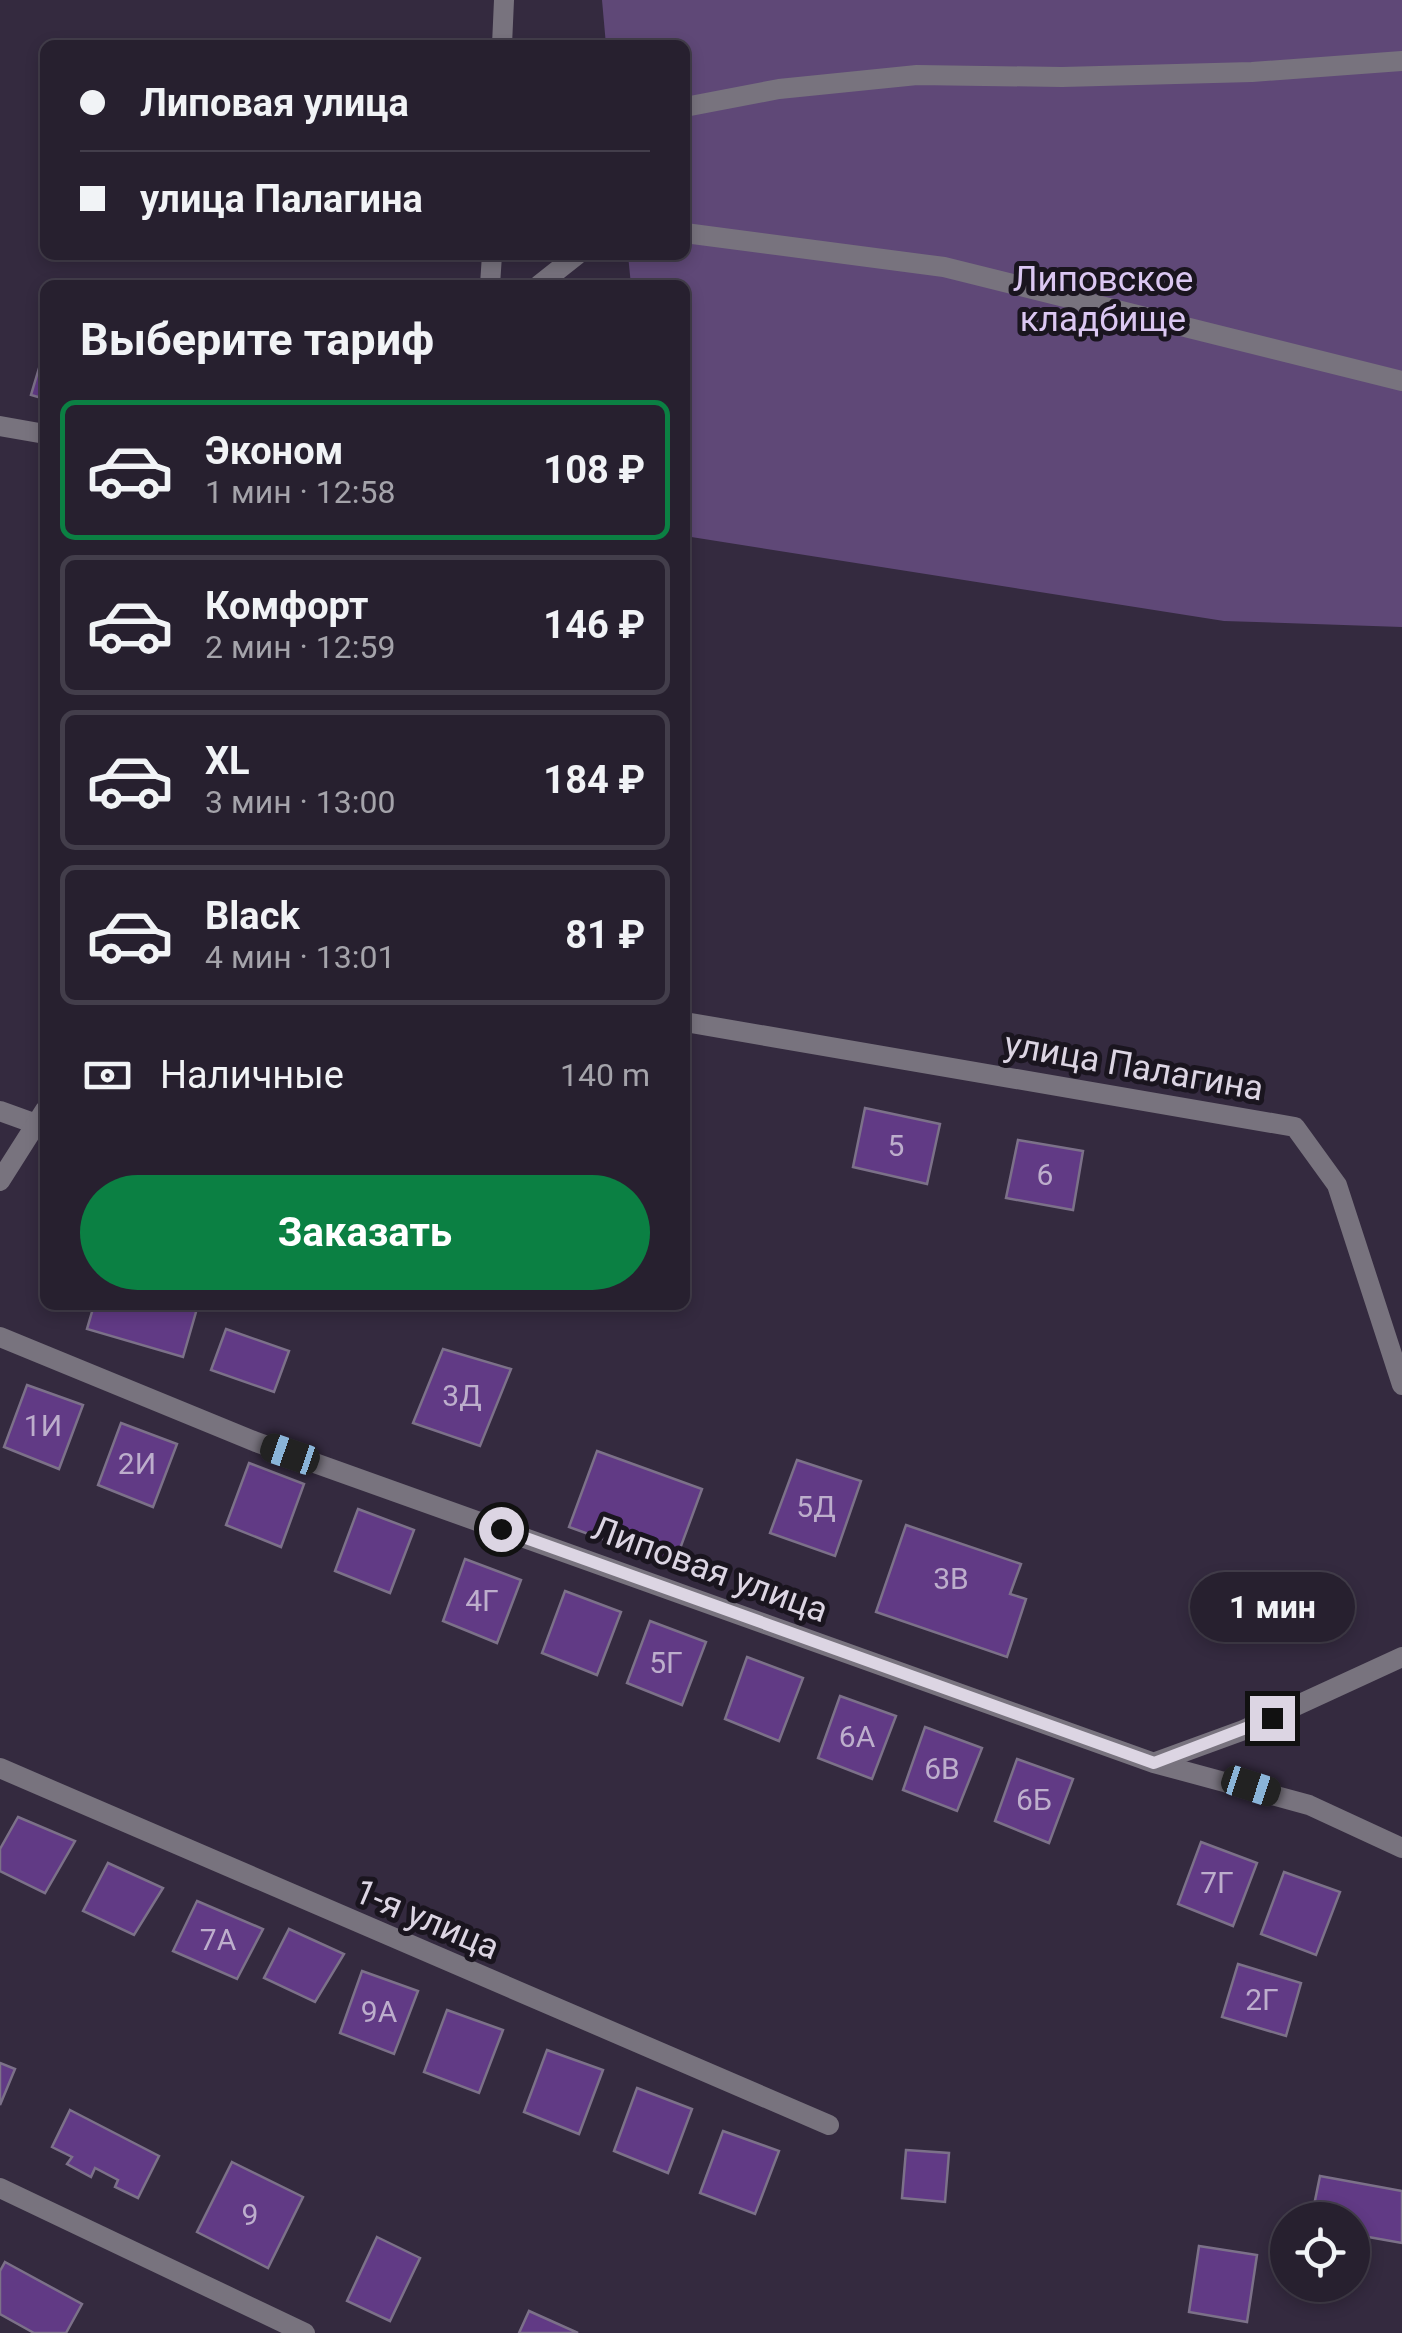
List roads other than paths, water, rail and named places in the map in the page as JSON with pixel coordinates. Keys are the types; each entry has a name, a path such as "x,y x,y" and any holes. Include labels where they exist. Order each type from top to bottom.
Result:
{"street":[{"path":"501,5 502,40"},
{"path":"690,106 779,89 916,75 1119,76 1402,61"},
{"path":"690,234 944,267 1402,381"},
{"path":"545,280 571,260"},
{"path":"0,426 40,433"},
{"name":"улица Палагина","path":"690,1023 1295,1127 1337,1185 1402,1385"},
{"path":"0,1112 40,1117"},
{"path":"0,1181 40,1119"},
{"name":"Липовая улица","path":"0,1336 256,1442 1154,1763 1309,1805 1402,1848"},
{"path":"1154,1763 1241,1731 1402,1657"},
{"name":"1-я улица","path":"0,1768 829,2126"},
{"path":"0,2188 306,2333"}],"park label":[{"name":"Липовское кладбище","path":"1103,299"}]}
